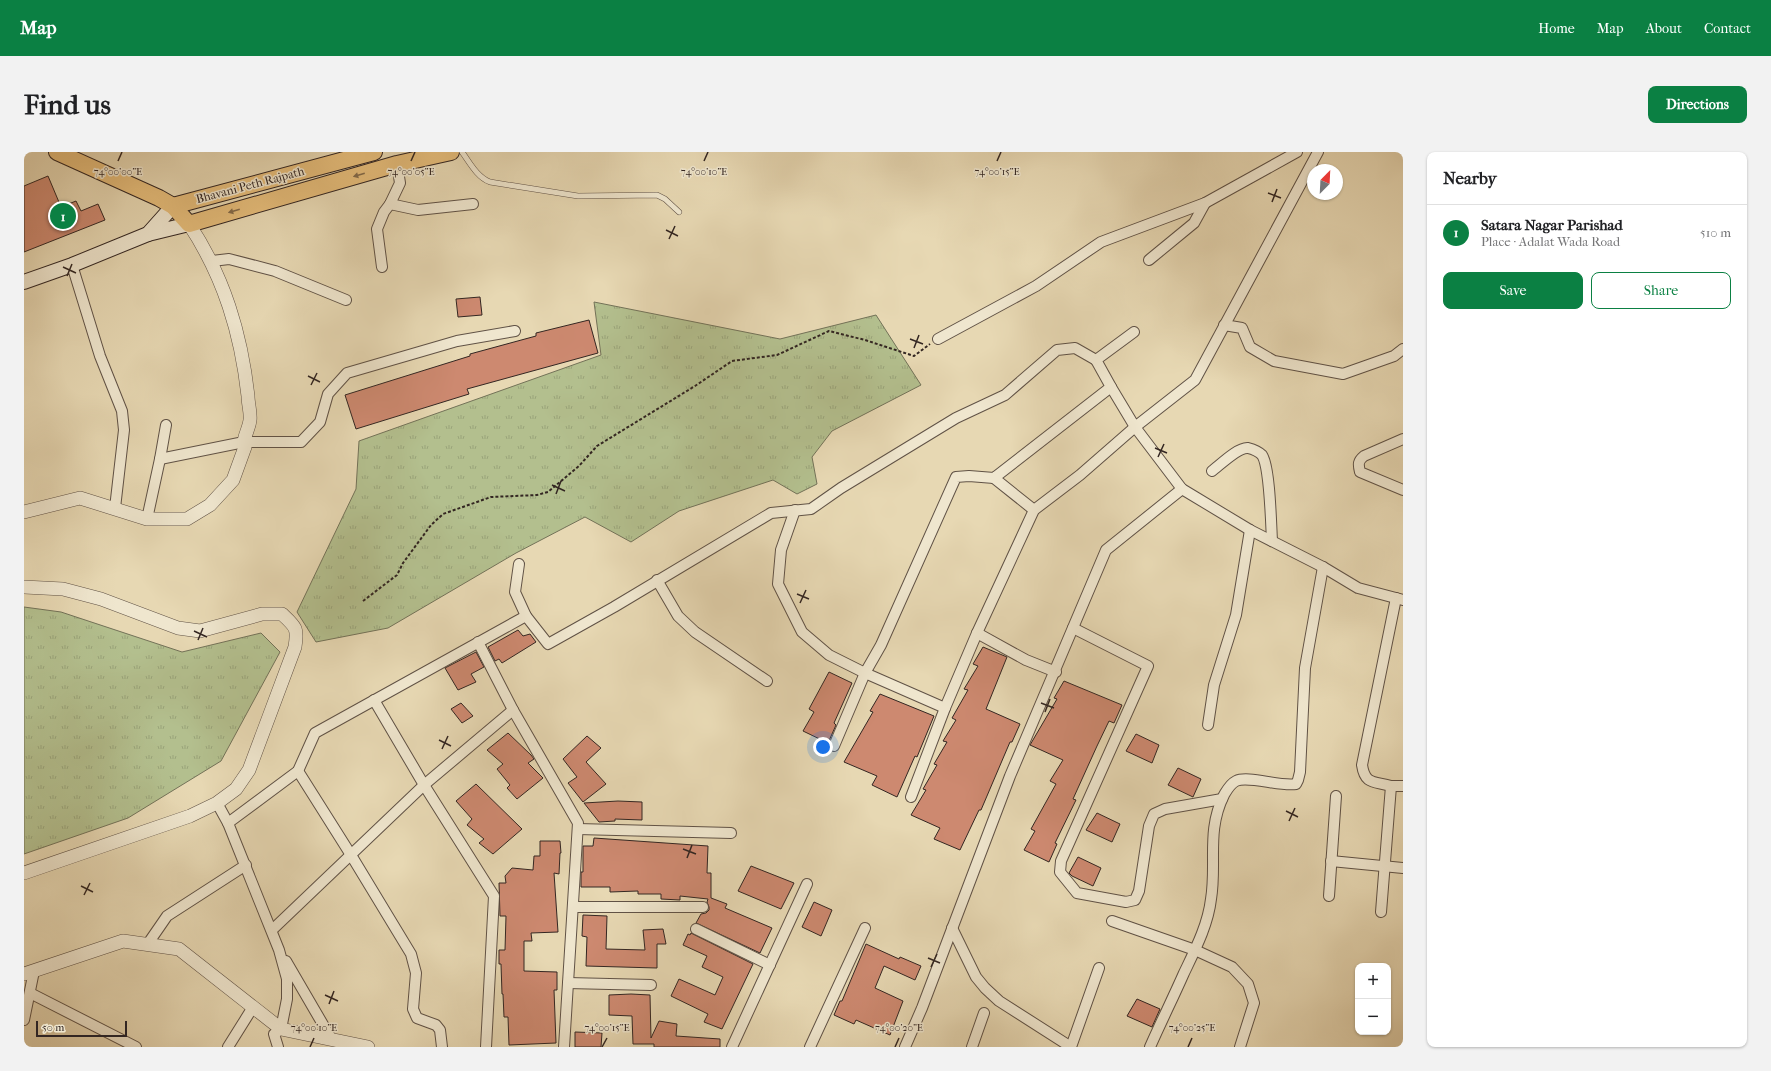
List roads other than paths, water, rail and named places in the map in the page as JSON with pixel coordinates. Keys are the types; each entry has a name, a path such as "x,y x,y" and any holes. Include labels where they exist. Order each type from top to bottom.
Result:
{"main road":[{"name":"Bhavani Peth Rajpath","path":"59,152 159,198 173,206 189,224"},
{"name":"Bhavani Peth Rajpath","path":"173,206 374,152"},
{"path":"24,282 72,265 148,234 189,224 397,164 451,152"},
{"path":"148,234 173,206"}],"street":[{"path":"938,339 1036,286 1102,242 1205,203 1297,152"},
{"path":"911,798 945,708 977,633 1034,510 1080,475 1135,427 1195,380 1318,152"},
{"path":"382,267 377,229 384,212 390,204 400,183 397,164"},
{"path":"1149,260 1194,223 1205,203"},
{"path":"390,204 418,210 473,204"},
{"path":"24,512 80,498 147,519 187,519 210,505 233,480 245,447 244,442 250,420 244,364 232,313 212,261 189,224"},
{"path":"212,261 229,259 275,271 346,300"},
{"path":"72,265 100,356 122,411 124,430 115,508"},
{"path":"1224,325 1242,328 1250,346 1274,361 1343,374 1394,356 1403,349"},
{"path":"160,459 244,442 301,442 320,422 328,394 347,373 457,341 515,331"},
{"path":"1096,360 1134,332"},
{"path":"519,564 515,592 526,616 548,644 771,513 811,508 956,418 1005,395 1057,350 1075,348 1096,360 1135,427 1182,489 1250,530 1323,567 1358,588 1400,599 1362,765 1364,776 1368,780 1391,786 1403,786"},
{"path":"994,478 1111,387"},
{"path":"147,519 166,424"},
{"path":"1403,439 1364,456 1359,460 1358,466 1360,472 1403,490"},
{"path":"1212,471 1235,453 1247,448 1255,450 1262,455 1267,471 1272,541"},
{"path":"834,746 865,674 881,645 956,477 969,476 994,478 1034,510"},
{"path":"905,1047 922,1008 1010,776 1056,672 1106,550 1182,489"},
{"path":"795,510 781,550 778,584 802,632 829,655 865,674 945,708"},
{"path":"1208,724 1214,685 1236,615 1250,530"},
{"path":"1150,1047 1195,950 1208,915 1212,898 1212,840 1217,815 1222,799 1228,788 1236,781 1249,780 1289,785 1296,784 1298,780 1300,772 1305,668 1323,567"},
{"path":"657,580 678,616 695,632 766,681"},
{"path":"24,587 63,589 93,597 178,628 200,631 262,614 282,614 292,624 297,633 295,647 249,770 236,788 217,803 190,816 24,873"},
{"path":"228,823 298,771 315,733 526,616"},
{"path":"1073,628 1148,666 1061,861 1060,872 1077,893 1126,902 1135,900 1139,890 1149,826 1154,814 1165,809 1222,799"},
{"path":"977,633 1026,660 1056,672"},
{"path":"478,642 513,710 578,823 564,1047"},
{"path":"374,700 424,785 494,896 486,1047"},
{"path":"272,930 424,785 513,710"},
{"path":"298,771 351,854 411,954 416,973 413,1009 418,1018 436,1025 440,1030 442,1047"},
{"path":"1381,912 1391,786"},
{"path":"1329,896 1336,796"},
{"path":"217,803 228,823 246,864 280,950 332,1040"},
{"path":"578,830 731,833"},
{"path":"1331,860 1403,868"},
{"path":"147,945 167,916 246,864"},
{"path":"732,1047 807,884"},
{"path":"573,907 703,907"},
{"path":"1112,921 1195,950 1232,967 1248,984 1254,1003 1240,1047"},
{"path":"810,1047 866,928"},
{"path":"952,928 976,977 986,988 999,1001 1071,1047 1099,968"},
{"path":"696,929 770,965"},
{"path":"24,1020 30,993 29,972 123,941 179,949 281,1029 368,1047"},
{"path":"278,1047 274,1034 281,1029 287,999 287,980 280,950"},
{"path":"568,983 651,985"},
{"path":"30,993 136,1047"},
{"path":"228,1047 253,1007"},
{"path":"972,1047 984,1013"}],"lane":[{"path":"462,152 484,180 490,182 578,196 658,196 680,212"}],"place":[{"name":"Satara Nagar Parishad","path":"63,216"}]}
